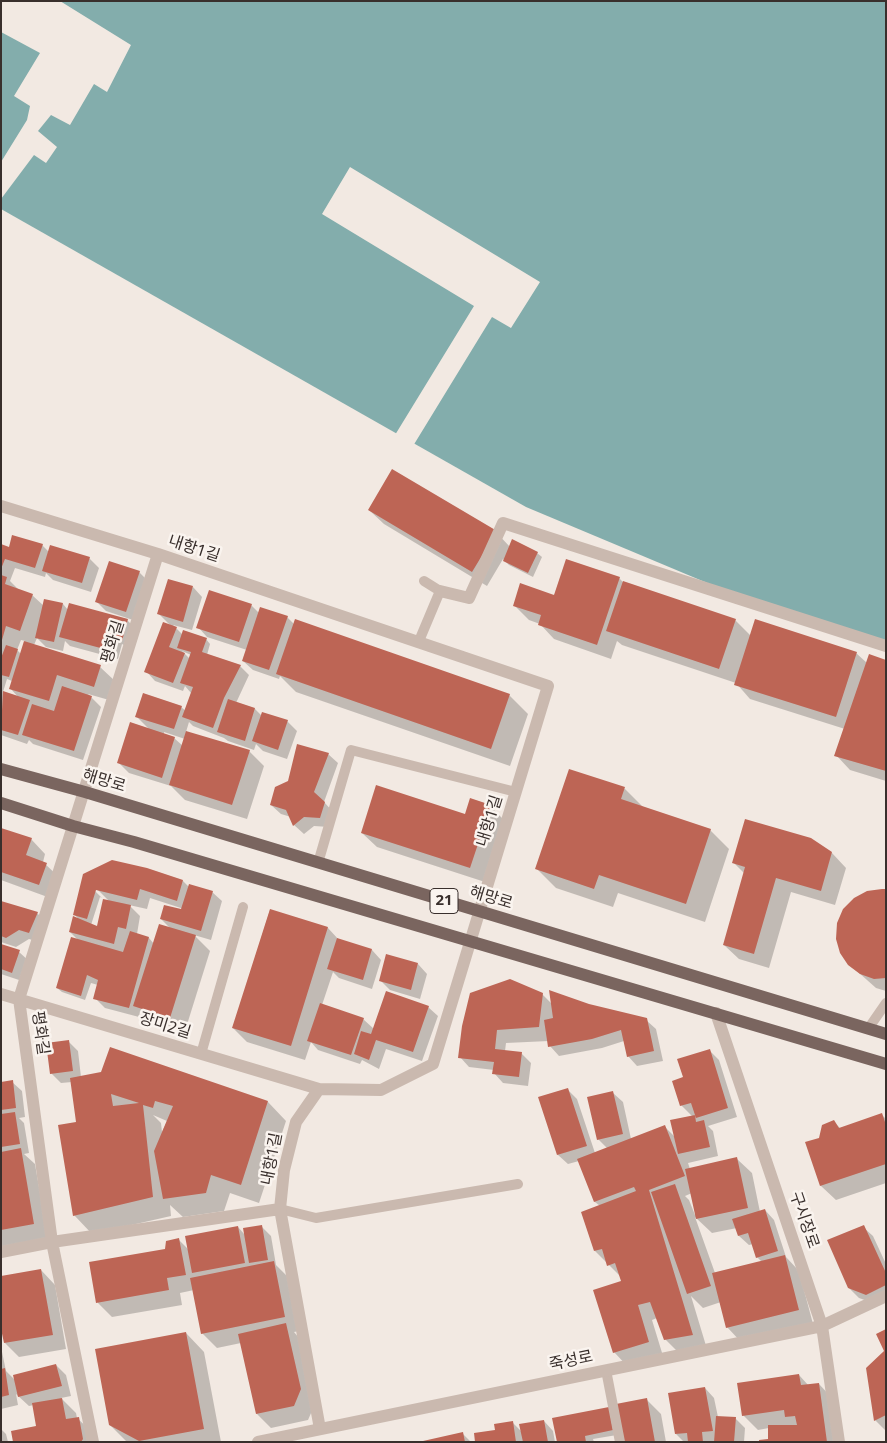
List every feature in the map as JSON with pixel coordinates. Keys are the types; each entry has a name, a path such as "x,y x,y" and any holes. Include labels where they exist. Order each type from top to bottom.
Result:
{"main road":[{"name":"해망로","path":"1,769 84,792 886,1034"},
{"name":"21","path":"1,803 73,826 886,1064"}],"street":[{"name":"내항1길","path":"1,506 158,554 548,686 433,1064 381,1090 319,1089 296,1122 284,1170 280,1209 320,1429"},
{"path":"440,591 469,598 502,523 886,646"},
{"name":"평화길","path":"93,1442 52,1242 19,999 158,554"},
{"name":"장미2길","path":"1,994 319,1089"},
{"name":"구시장로","path":"716,1013 822,1326 839,1442"},
{"path":"1,1252 52,1242 280,1209"},
{"name":"죽성로","path":"258,1442 822,1326 886,1296"}],"lane":[{"path":"419,641 440,591 424,581"},
{"path":"318,863 351,750 516,792"},
{"path":"201,1054 243,908"},
{"path":"868,1029 886,1003"},
{"path":"280,1209 316,1218 518,1184"},
{"path":"606,1370 620,1442"}],"water":[{"path":"1,1 886,1 886,642 743,598 526,507 1,209"}],"pier":[{"path":"1,1 60,1 131,45 107,92 94,84 70,125 51,115 38,131 57,147 46,163 34,155 1,199 1,162 27,120 30,106 14,96 40,53 1,32"},
{"path":"350,167 540,282 511,328 492,317 413,446 395,435 474,306 322,214"}],"building":[{"path":"392,469 497,531 472,572 368,510"},
{"path":"12,535 43,544 35,568 5,559 1,569 1,544 9,547"},
{"path":"512,539 538,552 528,573 503,561"},
{"path":"50,545 90,557 82,583 42,571"},
{"path":"566,559 620,577 597,645 538,625 541,615 513,606 520,583 554,595"},
{"path":"109,561 140,571 126,612 95,602"},
{"path":"1,575 7,577 5,584 33,594 20,631 6,626 2,640"},
{"path":"168,579 193,586 183,622 157,614"},
{"path":"623,581 736,619 719,669 606,631"},
{"path":"209,590 252,604 239,642 196,628"},
{"path":"44,599 63,603 54,642 35,638"},
{"path":"69,603 128,619 122,641 113,636 108,650 59,637"},
{"path":"260,607 288,616 269,670 242,661"},
{"path":"295,619 510,694 491,749 276,674"},
{"path":"755,619 857,652 836,717 734,685"},
{"path":"163,622 177,627 169,647 185,653 173,683 144,672"},
{"path":"183,630 207,638 202,652 241,665 224,698 213,728 182,717 193,687 180,683 191,652 177,648"},
{"path":"24,641 101,665 94,687 57,675 49,701 9,689"},
{"path":"6,645 18,649 9,677 1,675 1,658"},
{"path":"869,654 886,660 886,771 834,756"},
{"path":"62,686 92,696 74,751 22,735 32,704 54,711"},
{"path":"3,691 30,700 18,735 1,730"},
{"path":"143,693 182,706 174,729 135,717"},
{"path":"228,699 255,708 245,741 217,732"},
{"path":"262,712 288,720 278,750 252,741"},
{"path":"130,722 175,737 162,778 117,763"},
{"path":"186,731 250,750 232,805 169,785"},
{"path":"297,744 329,753 314,792 325,802 320,818 304,817 293,826 286,810 270,805 275,787 288,781"},
{"path":"569,769 625,787 621,799 711,829 686,904 599,875 594,889 535,869"},
{"path":"376,785 465,814 470,798 491,805 470,868 361,833"},
{"path":"745,819 811,838 832,852 821,891 776,878 754,954 723,945 745,867 732,863"},
{"path":"1,828 32,838 26,855 47,863 39,885 1,872"},
{"path":"112,860 147,868 183,880 177,901 140,889 137,900 96,890 87,919 73,915 83,874"},
{"path":"189,884 213,891 201,931 160,919 164,905 181,909"},
{"path":"886,889 886,978 874,979 860,974 848,965 840,953 836,939 837,923 843,909 854,898 867,891"},
{"path":"103,899 131,905 126,929 118,927 114,944 69,932 73,916 97,926"},
{"path":"1,901 38,912 29,933 19,930 6,938 1,936"},
{"path":"270,909 328,927 291,1046 232,1028"},
{"path":"159,924 196,935 170,1018 133,1006"},
{"path":"130,931 149,937 129,1008 93,999 98,980 87,975 81,996 56,988 71,937 123,952"},
{"path":"337,938 372,949 363,980 327,969"},
{"path":"1,944 20,950 12,973 1,969"},
{"path":"386,954 418,963 411,990 379,981"},
{"path":"510,979 543,993 539,1027 497,1030 495,1049 522,1052 519,1077 492,1074 494,1062 458,1058 462,1026 470,993"},
{"path":"549,990 589,1004 647,1018 654,1051 627,1057 621,1030 592,1039 548,1047 544,1020 553,1018"},
{"path":"386,991 429,1006 413,1052 376,1040 369,1060 354,1054 361,1031 371,1034"},
{"path":"320,1003 364,1018 351,1055 307,1041"},
{"path":"69,1040 73,1071 50,1074 46,1043"},
{"path":"110,1047 268,1101 241,1185 211,1175 206,1193 163,1199 154,1151 173,1106 155,1101 153,1108 143,1105 153,1197 73,1216 58,1125 76,1122 70,1078 101,1072","holes":["111,1094 139,1103 113,1106"]},
{"path":"710,1049 728,1108 696,1118 691,1103 680,1106 672,1081 683,1077 677,1059"},
{"path":"13,1080 16,1108 1,1110 1,1082"},
{"path":"568,1088 587,1146 557,1155 538,1097"},
{"path":"613,1091 623,1134 597,1140 587,1097"},
{"path":"15,1112 20,1144 1,1147 1,1114"},
{"path":"882,1113 886,1125 886,1164 820,1186 805,1142 819,1138 822,1125 834,1120 839,1128"},
{"path":"695,1115 696,1122 704,1120 710,1147 678,1154 670,1120"},
{"path":"665,1125 685,1176 649,1190 693,1335 664,1340 650,1302 638,1305 649,1342 613,1353 593,1290 621,1281 615,1263 607,1266 602,1249 594,1251 581,1212 636,1191 634,1187 594,1202 577,1159"},
{"path":"21,1148 34,1224 1,1230 1,1152"},
{"path":"737,1157 748,1208 696,1219 685,1169"},
{"path":"675,1184 711,1286 687,1294 651,1192"},
{"path":"765,1209 778,1251 756,1258 748,1233 738,1236 732,1219"},
{"path":"262,1225 268,1260 249,1263 243,1228"},
{"path":"864,1225 886,1273 886,1285 866,1295 848,1288 827,1240"},
{"path":"238,1226 245,1263 192,1273 185,1236"},
{"path":"179,1238 186,1275 167,1278 169,1290 96,1303 89,1262 165,1249 166,1241"},
{"path":"785,1255 799,1310 726,1328 712,1273"},
{"path":"274,1261 285,1317 201,1334 190,1278"},
{"path":"41,1269 53,1335 4,1343 1,1329 1,1276"},
{"path":"286,1323 301,1389 294,1406 256,1414 238,1334"},
{"path":"886,1329 886,1415 874,1421 866,1368 884,1351 876,1334"},
{"path":"186,1332 204,1429 139,1441 109,1425 95,1349"},
{"path":"56,1364 62,1386 18,1397 13,1375"},
{"path":"5,1368 9,1395 1,1397 1,1369"},
{"path":"799,1374 801,1385 819,1383 827,1442 759,1442 759,1440 768,1439 768,1425 797,1425 795,1416 785,1417 784,1410 742,1416 737,1383"},
{"path":"705,1387 713,1431 702,1432 703,1442 688,1442 687,1433 675,1434 668,1393"},
{"path":"62,1398 66,1419 79,1417 83,1439 81,1442 13,1442 11,1431 36,1426 32,1403"},
{"path":"647,1398 655,1442 624,1442 616,1404"},
{"path":"609,1407 613,1430 585,1436 586,1442 557,1442 552,1418"},
{"path":"716,1416 736,1417 734,1442 714,1442"},
{"path":"544,1420 548,1442 523,1442 519,1424"},
{"path":"513,1421 516,1442 475,1442 474,1433 495,1430 494,1424"},
{"path":"463,1432 465,1442 423,1442 423,1441"}]}
